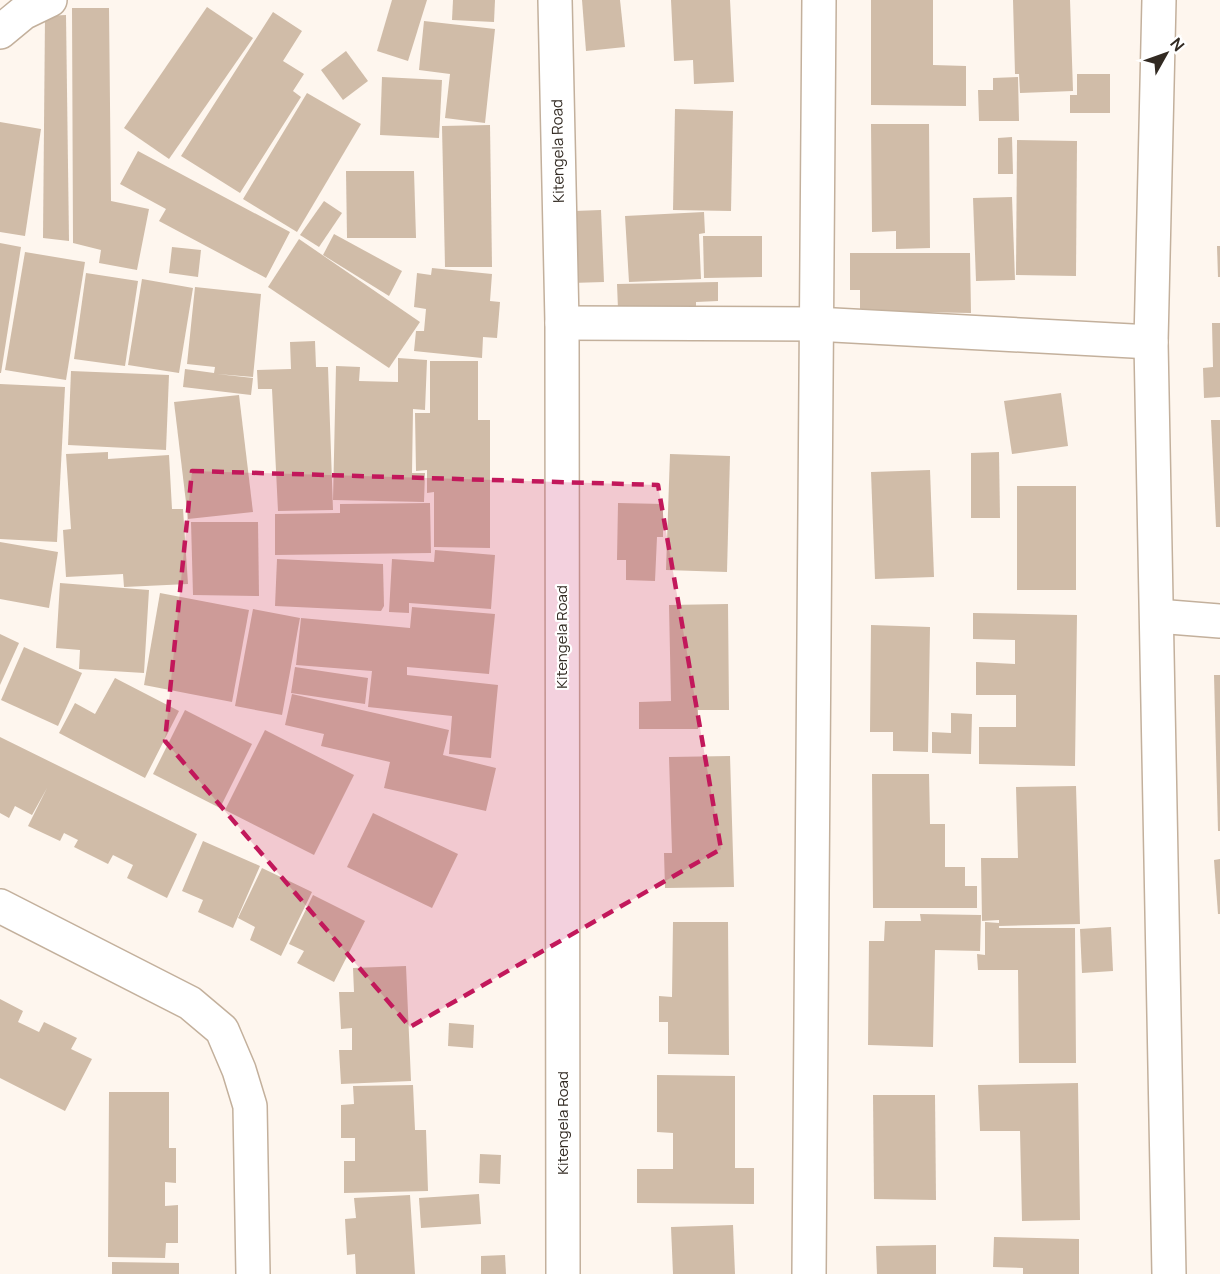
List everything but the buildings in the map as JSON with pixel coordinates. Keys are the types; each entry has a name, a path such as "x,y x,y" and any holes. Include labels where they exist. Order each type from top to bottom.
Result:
{"street":[{"path":"0,32 23,13 50,0"},
{"name":"Kitengela Road","path":"555,0 562,323 563,1274"},
{"path":"809,1274 819,0"},
{"path":"1159,0 1152,342 1169,1274"},
{"path":"562,323 815,324 1152,342"},
{"path":"1157,616 1220,621"},
{"path":"0,906 190,1003 222,1030 239,1070 250,1106 253,1274"}],"highlighted area":[{"path":"192,471 658,485 721,849 410,1027 165,741"}]}
